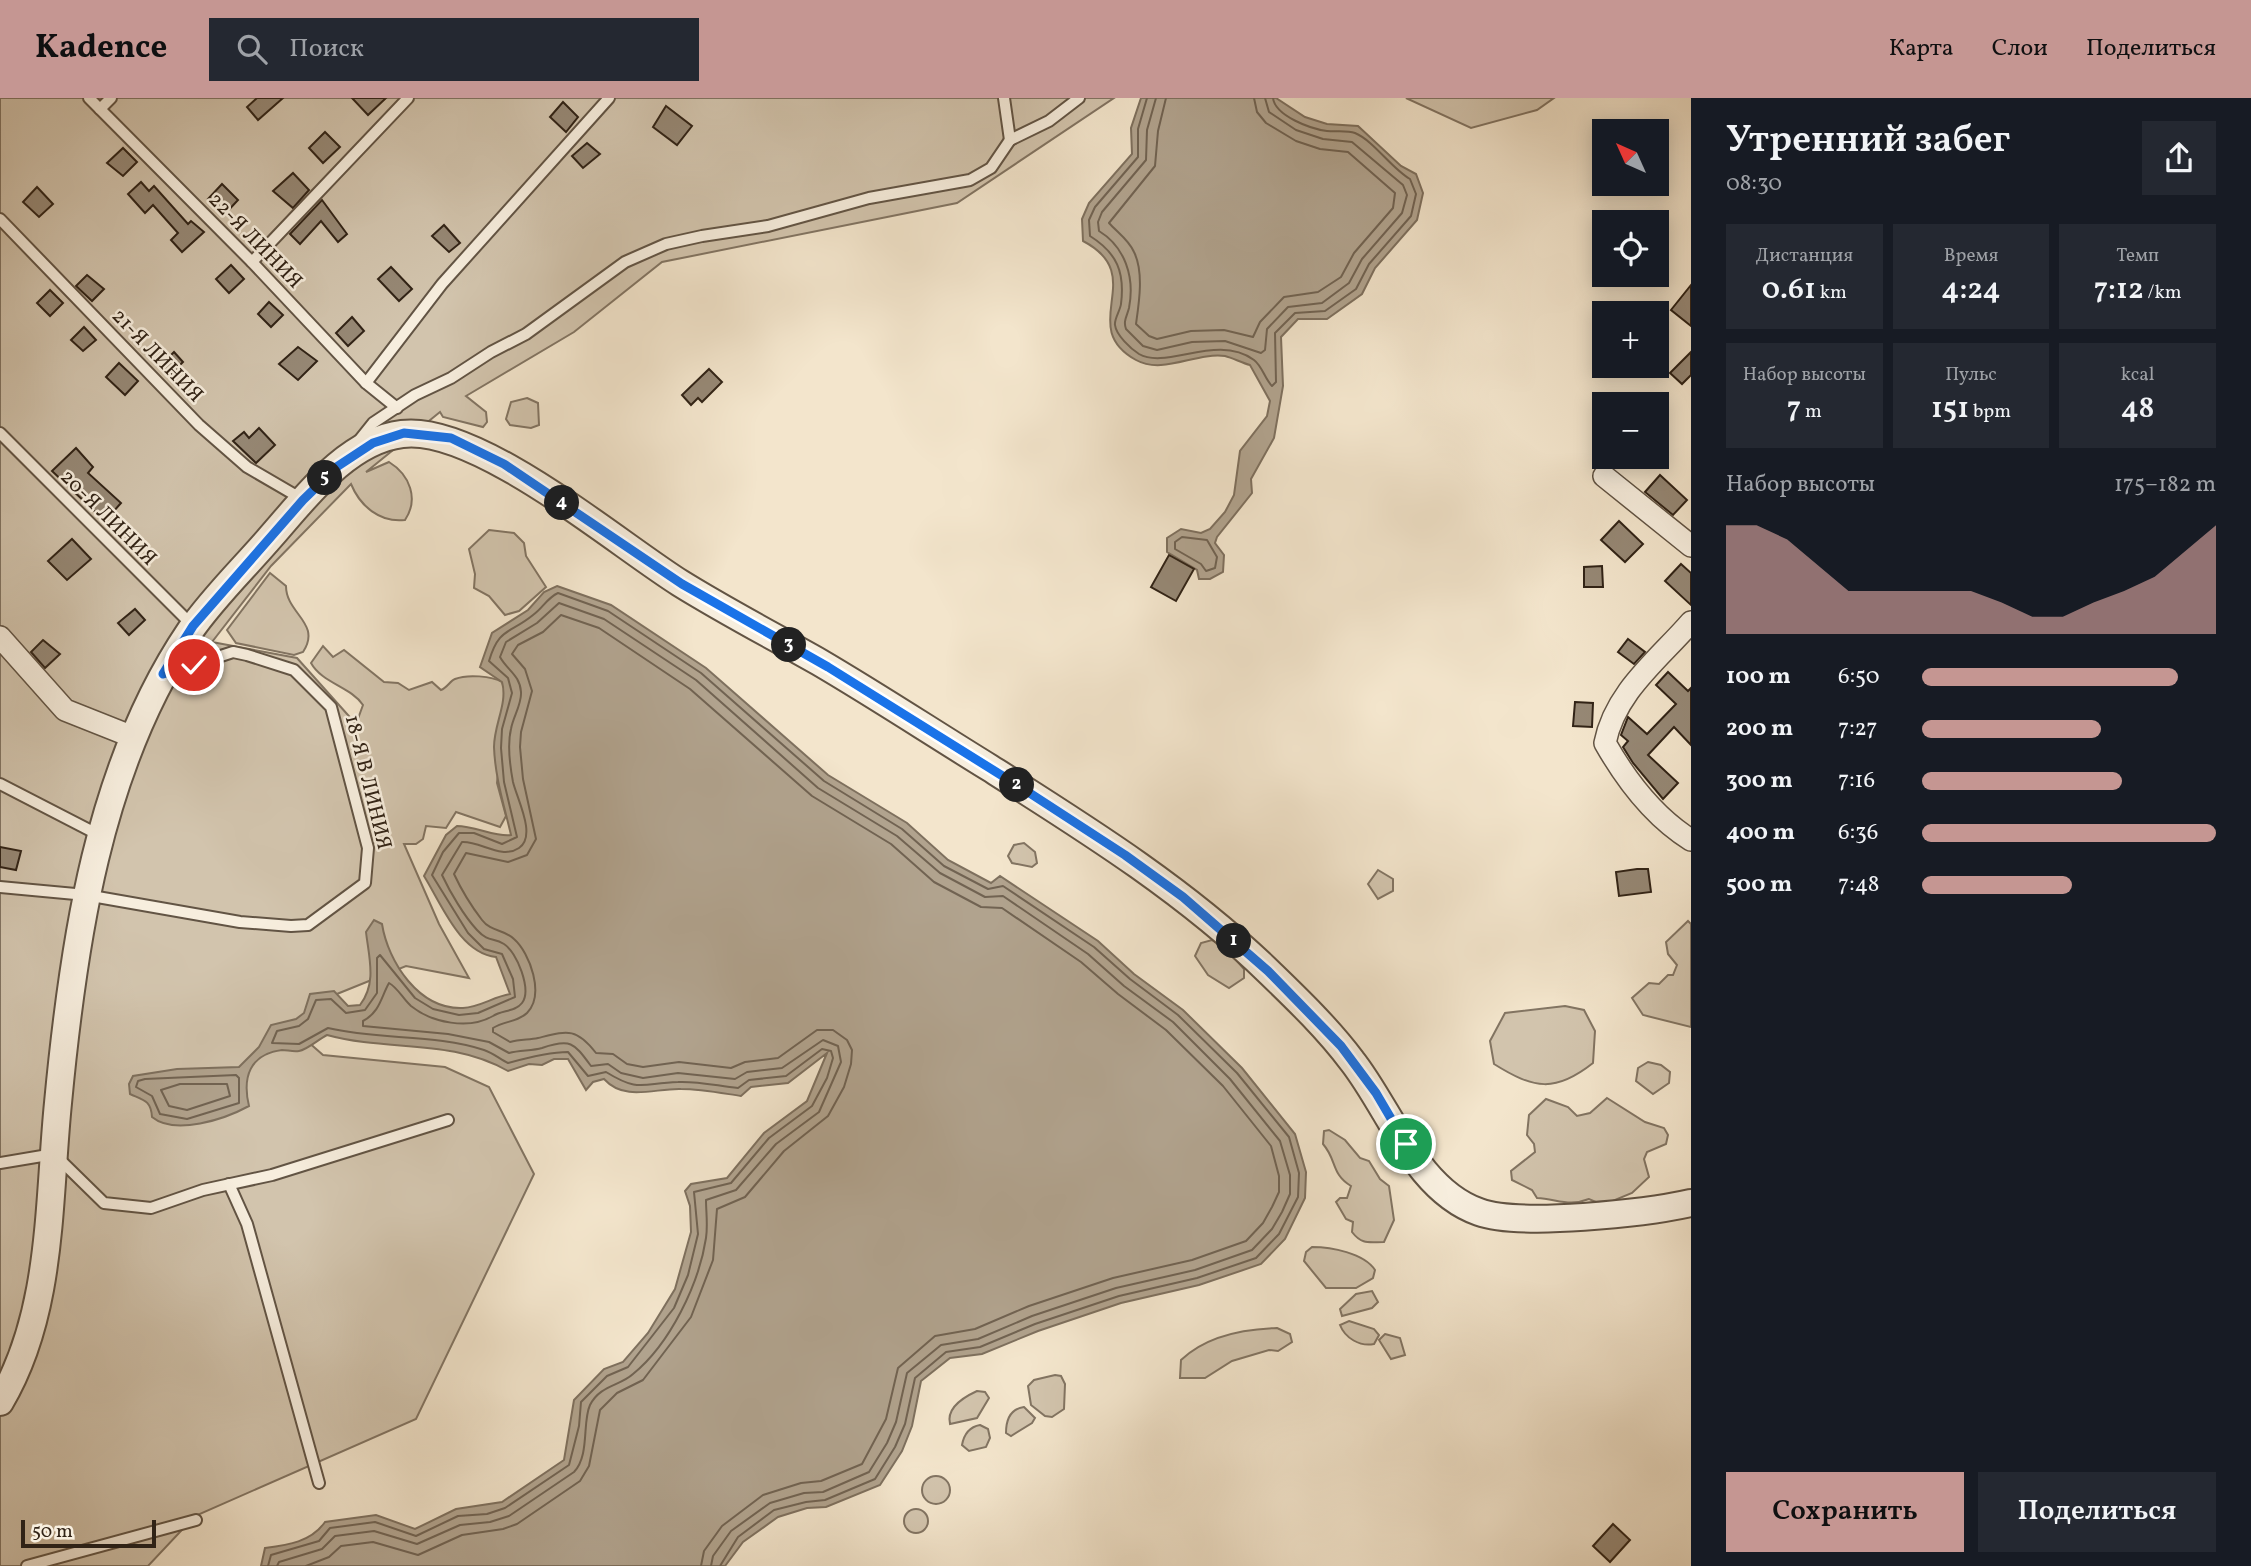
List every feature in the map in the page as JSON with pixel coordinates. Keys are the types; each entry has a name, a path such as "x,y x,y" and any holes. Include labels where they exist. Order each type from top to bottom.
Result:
{"street":[{"path":"0,1402 11,1384 31,1323 45,1264 58,1098 86,895 101,835 133,737 163,674 193,626 303,500 338,466 373,443 404,433 451,438 504,464 682,584 828,667 1093,834 1183,897 1268,971 1341,1046 1376,1093 1423,1168 1452,1198 1478,1212 1537,1219 1668,1208 1691,1203"},
{"path":"1604,477 1691,546"},
{"path":"1691,622 1631,687 1609,721 1605,743 1625,779 1679,833 1691,840"},
{"path":"0,637 65,709 133,737"}],"lane":[{"name":"22-Я ЛИНИЯ","path":"89,98 252,262 366,383 397,408"},
{"path":"100,109 111,98"},
{"path":"252,262 408,98"},
{"path":"366,383 442,284 609,98"},
{"path":"1004,98 1010,140"},
{"path":"338,466 373,424 415,395 451,378 491,352 526,334 625,262 666,244 768,226 869,198 970,180 991,168 1010,140 1049,121 1079,98"},
{"name":"21-Я ЛИНИЯ","path":"0,219 200,425 247,467 303,500"},
{"name":"20-Я ЛИНИЯ","path":"0,433 193,626"},
{"name":"18-Я В ЛИНИЯ","path":"0,887 86,895 240,922 308,925 365,883 369,848 331,707 295,670 233,652 163,674"},
{"path":"0,784 101,835"},
{"path":"0,1163 54,1154 104,1203 151,1208 229,1184 272,1175 448,1120"},
{"path":"229,1184 247,1224 319,1483"},
{"path":"27,1566 196,1520"}],"shaded area":[{"path":"0,98 1114,98 957,203 662,262 574,332 466,396 486,412 487,422 483,427 443,417 440,412 366,472 389,462 402,474 412,496 405,520 379,516 365,506 351,484 271,566 212,642 297,658 356,724 363,705 322,675 311,663 323,646 333,657 344,650 384,682 398,683 409,690 432,682 441,690 460,677 486,677 502,682 506,694 497,783 506,816 500,827 456,812 446,828 426,826 423,839 416,844 404,844 439,924 469,978 406,966 332,996 290,1026 323,1055 445,1067 489,1087 534,1174 416,1419 195,1516 148,1566 0,1566"},
{"path":"1406,98 1554,98 1537,110 1471,128"},
{"path":"527,398 538,403 539,425 531,428 510,425 506,419 511,402"},
{"path":"489,530 514,533 524,543 526,556 546,587 519,611 505,615 489,596 474,588 475,574 469,549"},
{"path":"270,573 286,586 291,604 306,626 308,642 303,652 294,655 236,643 227,630"},
{"path":"1024,843 1035,852 1037,863 1032,867 1012,863 1008,856 1014,845"},
{"path":"1378,870 1393,879 1393,891 1378,899 1368,884"},
{"path":"1688,921 1691,924 1691,1027 1643,1015 1632,998 1649,983 1659,984 1668,975 1673,975 1677,965 1668,954 1666,942"},
{"path":"1212,940 1224,946 1244,969 1244,978 1229,988 1208,975 1195,956 1201,943"},
{"path":"1565,1006 1584,1010 1595,1031 1593,1063 1567,1079 1544,1084 1521,1079 1494,1064 1490,1041 1505,1013"},
{"path":"1648,1062 1661,1065 1670,1072 1669,1083 1653,1094 1636,1081 1638,1068"},
{"path":"1607,1098 1645,1122 1664,1128 1668,1135 1666,1144 1647,1152 1644,1159 1649,1177 1632,1193 1603,1205 1589,1199 1563,1202 1537,1198 1532,1190 1512,1180 1511,1171 1535,1152 1534,1144 1527,1135 1529,1115 1546,1099 1568,1107 1577,1116 1590,1113"},
{"path":"1329,1130 1345,1140 1360,1158 1369,1161 1380,1179 1389,1186 1394,1220 1384,1242 1366,1242 1359,1239 1352,1232 1353,1222 1346,1219 1336,1202 1340,1198 1347,1198 1351,1186 1340,1177 1323,1144 1324,1131"},
{"path":"1312,1247 1337,1250 1363,1259 1375,1270 1373,1278 1356,1288 1326,1288 1304,1261 1306,1252"},
{"path":"1372,1291 1378,1302 1372,1308 1342,1316 1340,1309 1356,1294"},
{"path":"1349,1321 1374,1329 1379,1335 1374,1344 1358,1343 1349,1338 1340,1325"},
{"path":"1277,1328 1290,1334 1292,1342 1278,1351 1269,1350 1232,1361 1205,1378 1180,1378 1181,1360 1202,1345 1239,1332"},
{"path":"1385,1334 1400,1338 1405,1355 1391,1359 1379,1340"},
{"path":"1061,1376 1065,1384 1064,1409 1052,1417 1045,1416 1031,1405 1028,1386 1034,1380"},
{"path":"977,1391 985,1392 989,1398 977,1418 950,1424 953,1408"},
{"path":"1024,1407 1035,1418 1032,1423 1011,1436 1006,1433 1008,1420 1015,1410"},
{"path":"980,1425 988,1429 990,1438 986,1447 969,1451 962,1445 964,1438 970,1429"},
{"path":"936,1476 946,1480 950,1490 946,1500 936,1504 926,1500 922,1490 926,1480"},
{"path":"916,1509 925,1512 928,1521 925,1530 916,1533 907,1530 904,1521 907,1512"}],"water":[{"path":"1141,98 1276,98 1305,117 1327,124 1358,126 1401,166 1416,174 1423,193 1417,220 1375,268 1362,294 1327,319 1298,319 1281,337 1283,386 1274,438 1251,479 1252,493 1217,537 1215,543 1224,555 1223,572 1210,579 1199,579 1197,570 1167,552 1167,538 1181,529 1201,533 1210,529 1225,512 1234,495 1240,451 1267,416 1270,401 1250,365 1225,356 1168,364 1146,364 1119,347 1111,332 1111,270 1102,255 1083,241 1082,219 1089,203 1132,154 1131,128"},
{"path":"557,586 611,605 706,668 828,775 907,823 948,860 991,883 1000,876 1098,941 1134,974 1183,1010 1242,1068 1295,1134 1306,1172 1305,1198 1285,1239 1261,1264 1199,1285 1121,1303 1038,1331 982,1354 950,1358 921,1381 912,1426 902,1451 880,1485 826,1507 807,1508 778,1517 743,1542 725,1566 261,1566 265,1548 306,1538 325,1522 376,1515 415,1529 456,1509 502,1502 564,1460 574,1400 604,1369 623,1362 648,1333 675,1289 691,1232 690,1206 685,1191 691,1184 727,1178 764,1133 807,1101 827,1053 788,1083 751,1087 741,1096 688,1089 631,1092 612,1086 604,1079 593,1082 586,1090 568,1059 554,1059 542,1065 529,1064 508,1071 464,1054 327,1035 302,1050 282,1050 262,1056 248,1077 249,1106 214,1120 186,1125 162,1123 152,1117 146,1101 130,1094 129,1084 133,1076 177,1069 239,1067 259,1047 271,1025 296,1019 304,1013 310,994 334,991 348,1006 360,1005 369,988 370,961 366,932 374,920 382,924 391,953 408,981 433,1001 447,1007 463,1008 510,994 496,957 483,954 462,937 424,876 446,835 457,826 511,835 498,780 494,747 503,698 502,682 480,667 492,633 528,610 544,592"}],"building":[{"path":"257,98 283,98 258,120 247,107"},
{"path":"352,98 386,98 368,115"},
{"path":"563,102 578,117 566,132 550,117"},
{"path":"666,106 692,126 677,145 653,127"},
{"path":"325,132 340,147 323,163 309,148"},
{"path":"587,143 600,154 583,168 572,156"},
{"path":"123,148 137,162 123,176 107,163"},
{"path":"293,173 309,190 293,208 273,191"},
{"path":"141,182 149,191 154,186 188,224 191,221 204,232 182,252 171,240 178,233 153,205 145,213 128,194"},
{"path":"222,184 238,200 224,215 208,199"},
{"path":"37,187 53,204 39,217 23,202"},
{"path":"322,200 347,234 338,242 321,221 300,244 290,234"},
{"path":"444,225 460,243 449,252 432,236"},
{"path":"231,265 244,279 229,293 216,279"},
{"path":"391,267 412,289 399,301 378,279"},
{"path":"87,275 104,289 92,301 76,286"},
{"path":"1691,285 1691,326 1671,310"},
{"path":"50,290 63,303 50,316 37,303"},
{"path":"269,302 283,315 271,327 258,314"},
{"path":"352,317 364,331 348,346 336,333"},
{"path":"84,327 96,340 83,351 71,340"},
{"path":"298,347 317,361 298,380 279,364"},
{"path":"174,352 183,362 170,375 161,365"},
{"path":"1691,352 1691,375 1682,384 1670,373"},
{"path":"119,363 138,381 125,395 106,377"},
{"path":"709,369 722,382 702,402 698,398 691,405 682,395"},
{"path":"259,428 275,445 256,463 233,441 244,432 249,438"},
{"path":"76,448 93,467 88,473 121,503 105,521 52,471"},
{"path":"1660,475 1687,500 1673,515 1645,492"},
{"path":"1619,521 1643,544 1625,562 1601,540"},
{"path":"72,539 91,559 67,580 48,561"},
{"path":"1169,555 1194,569 1176,601 1151,587"},
{"path":"1681,564 1691,573 1691,605 1665,581"},
{"path":"1602,566 1603,587 1584,587 1584,567"},
{"path":"135,609 145,620 129,635 118,623"},
{"path":"1628,639 1645,652 1634,664 1618,652"},
{"path":"43,640 60,654 45,668 31,652"},
{"path":"1668,672 1688,691 1691,688 1691,745 1674,727 1648,755 1678,783 1663,799 1633,763 1623,747 1628,741 1621,735 1628,717 1647,734 1676,704 1656,685"},
{"path":"1575,702 1593,703 1592,727 1573,726"},
{"path":"0,847 21,851 16,870 0,867"},
{"path":"1648,869 1651,892 1619,896 1616,872"},
{"path":"1613,1524 1630,1540 1610,1562 1593,1546"}],"route":[{"path":"194,665 163,674 193,626 303,500 338,466 373,443 404,433 451,438 504,464 682,584 828,667 1025,790 1125,855 1183,897 1268,971 1341,1046 1376,1093 1406,1144"}]}
